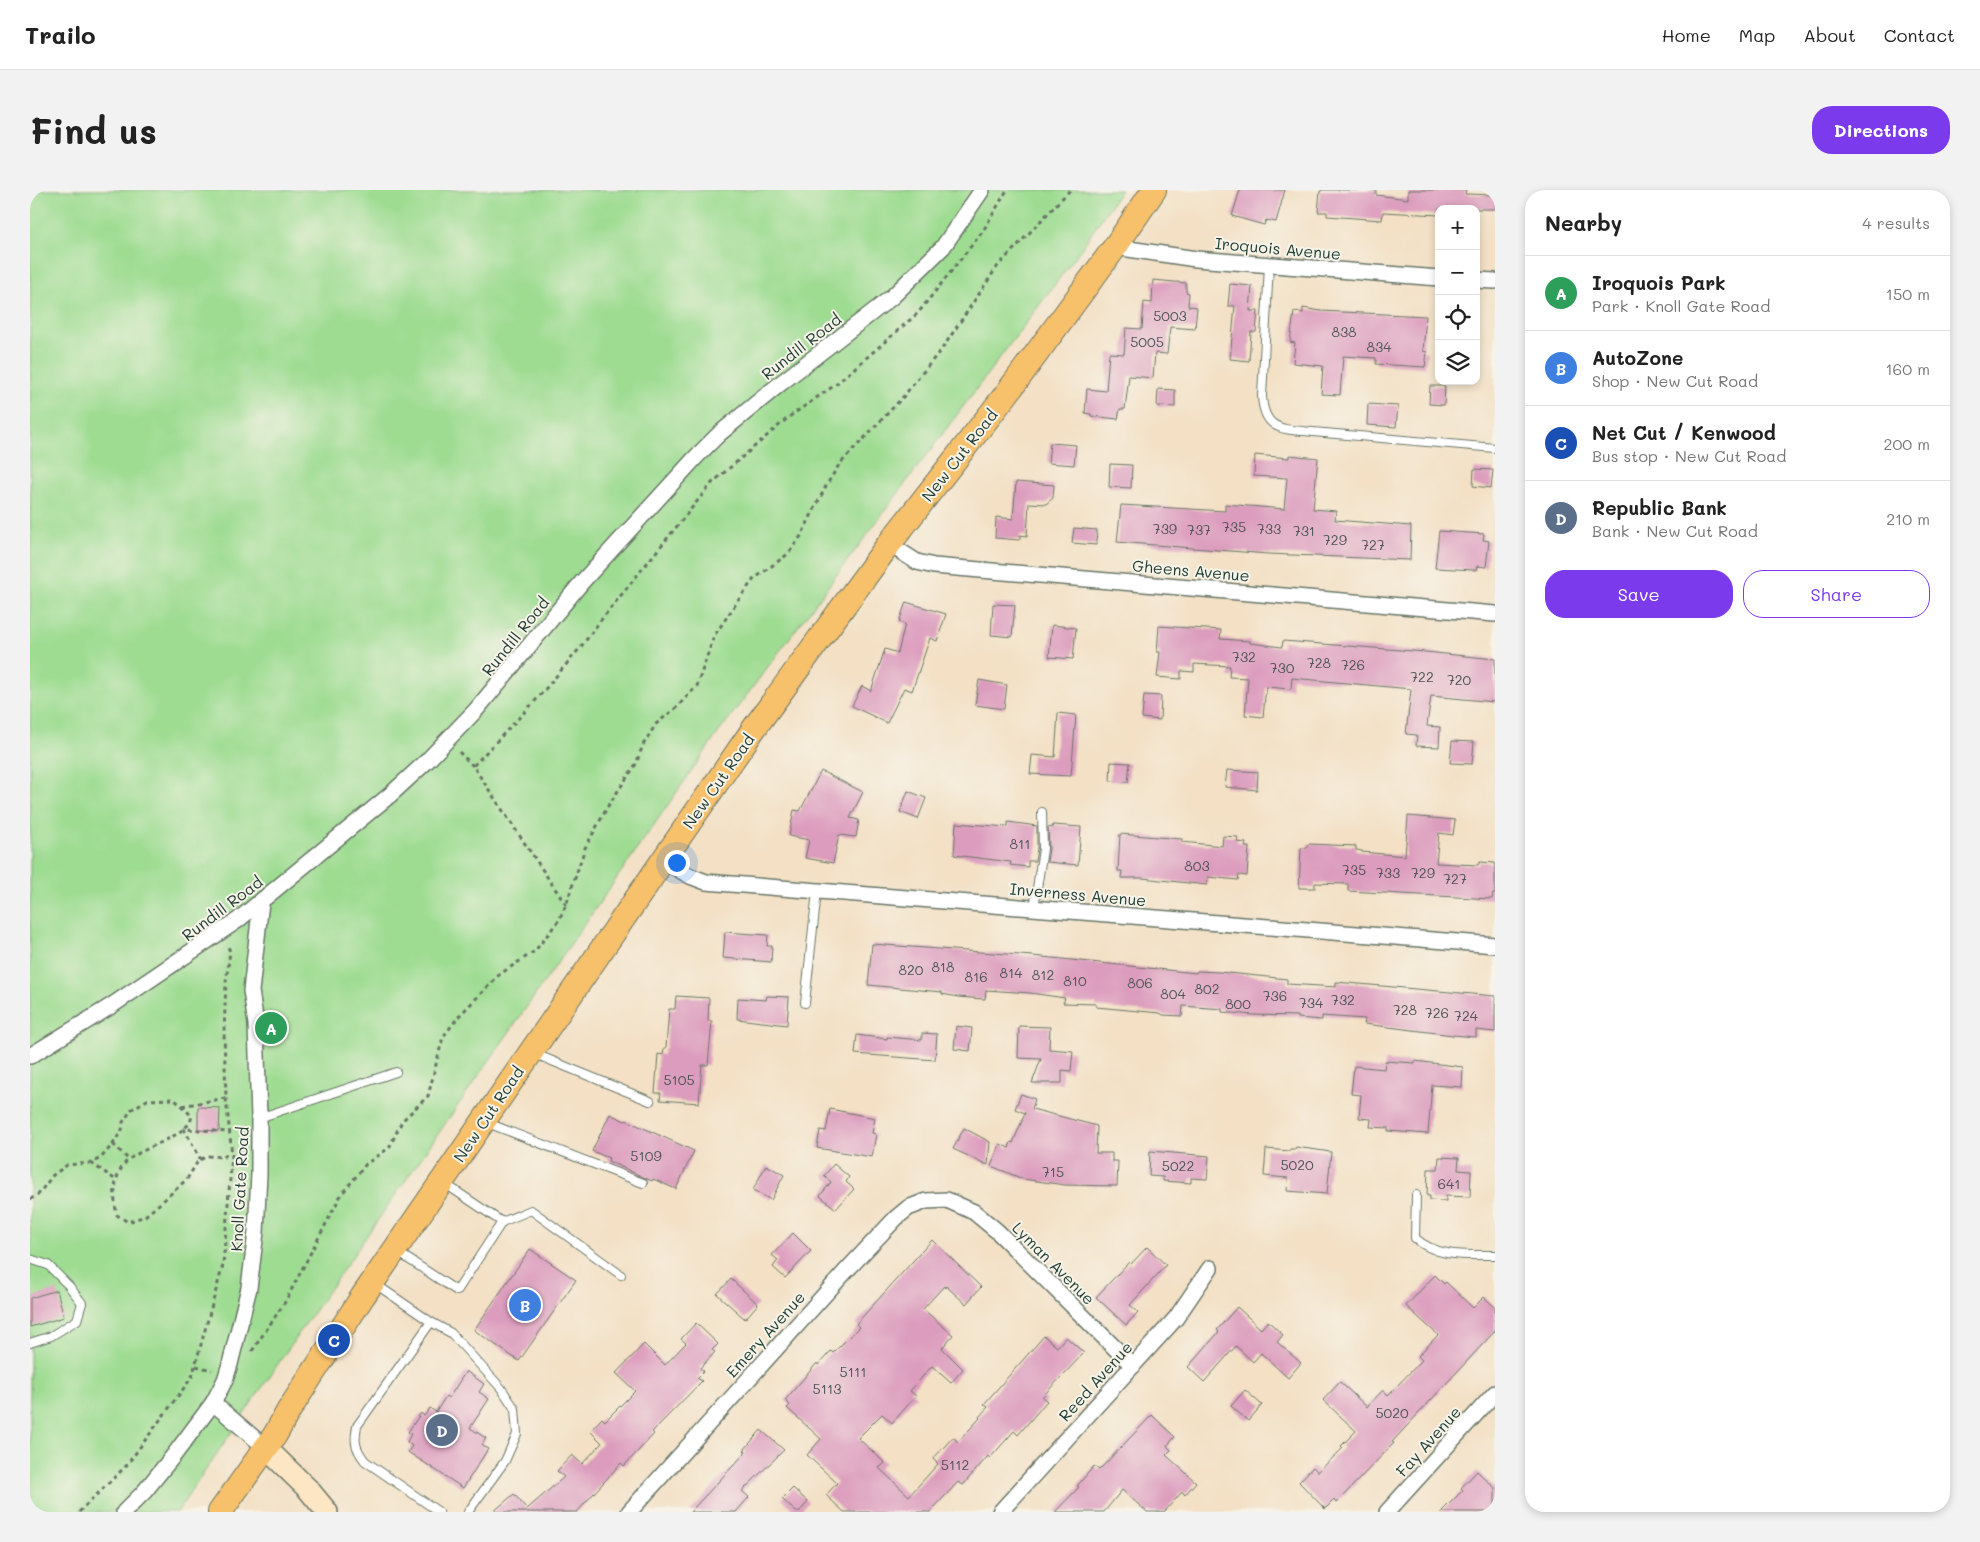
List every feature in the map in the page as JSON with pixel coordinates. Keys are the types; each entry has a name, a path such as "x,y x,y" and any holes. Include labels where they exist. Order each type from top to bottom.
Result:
{"main road":[{"name":"New Cut Road","path":"220,1512 266,1448 373,1282 755,727 889,544 1008,392 1115,247 1154,190"}],"street":[{"name":"Rundill Road","path":"30,1056 111,1006 219,933 261,902 359,822 427,761 476,710 582,582 696,457 719,434 781,383 892,297 943,246 982,190"},
{"name":"Iroquois Avenue","path":"1115,247 1196,259 1435,278"},
{"path":"1480,280 1495,281"},
{"name":"Gheens Avenue","path":"889,544 918,562 934,566 1495,614"},
{"name":"Inverness Avenue","path":"662,860 690,876 706,882 1495,945"},
{"name":"Knoll Gate Road","path":"124,1512 144,1492 213,1403 225,1380 249,1288 256,1232 259,1118 256,1024 251,991 261,902"},
{"name":"Lyman Avenue","path":"941,1200 956,1203 974,1212 997,1231 1133,1366"},
{"name":"Emery Avenue","path":"628,1512 896,1218 908,1208 926,1201 941,1200"},
{"name":"Reed Avenue","path":"1000,1512 1176,1318 1210,1268"},
{"name":"Fay Avenue","path":"1387,1512 1495,1393"},
{"path":"213,1403 266,1448 328,1512"}],"lane":[{"path":"1270,265 1262,396 1263,408 1270,422 1283,428 1313,432 1495,448"},
{"path":"1034,908 1043,849 1042,812"},
{"path":"805,1003 817,891"},
{"path":"531,1052 650,1101"},
{"path":"259,1118 396,1072"},
{"path":"483,1121 643,1183"},
{"path":"442,1182 502,1222"},
{"path":"1416,1195 1415,1238 1423,1245 1452,1255 1495,1255"},
{"path":"395,1250 456,1291 502,1222 531,1210 621,1274"},
{"path":"30,1260 48,1265 69,1286 82,1303 76,1320 51,1336 30,1343"},
{"path":"373,1282 431,1322 451,1333 501,1388 515,1409 517,1434 504,1461 468,1512"},
{"path":"431,1322 357,1426 355,1439 357,1450 365,1461 438,1512"}],"path":[{"path":"566,905 473,766 536,700 580,648 712,483 790,417 835,386 918,313 983,231 1007,190"},
{"path":"250,1353 285,1302 341,1195 366,1164 389,1148 402,1121 428,1096 443,1037 459,1016 500,974 535,951 559,920 585,848 608,806 636,764 656,724 677,707 697,686 714,636 742,595 754,579 788,554 801,536 827,484 839,465 903,397 939,352 998,267 1070,190"},
{"path":"79,1512 126,1466 192,1377 224,1265 232,1155 226,1098 224,1032 226,982 230,951 219,933"},
{"path":"182,1106 226,1098"},
{"path":"30,1199 38,1196 53,1174 67,1165 91,1163 100,1158 114,1144 122,1130 123,1122 132,1109 147,1100 174,1099 192,1116 190,1124 184,1129 126,1162 116,1180 114,1201 117,1214 128,1222 145,1216 164,1200 187,1179 200,1160 207,1156 224,1157 228,1152"},
{"path":"184,1129 230,1132"},
{"path":"184,1129 200,1160"},
{"path":"114,1144 129,1160"},
{"path":"91,1163 116,1180"},
{"path":"196,1366 213,1370"}],"green space":[{"path":"30,190 1121,190 1076,256 716,736 308,1320 177,1512 30,1512"}],"building":[{"path":"1240,190 1285,190 1276,222 1266,220 1264,225 1232,216"},
{"path":"1376,190 1376,195 1408,199 1408,190 1466,190 1465,194 1495,195 1495,209 1480,209 1480,205 1435,205 1435,215 1383,212 1382,220 1327,216 1327,212 1318,212 1320,191"},
{"path":"1153,280 1186,283 1186,292 1189,293 1188,306 1197,307 1195,329 1170,327 1167,354 1155,353 1153,378 1129,376 1125,409 1120,409 1118,419 1091,416 1091,414 1085,413 1087,389 1106,391 1109,353 1124,354 1126,328 1142,329 1144,302 1152,303"},
{"path":"1230,284 1252,286 1250,311 1258,311 1256,332 1251,332 1249,361 1230,359 1235,306 1228,306"},
{"path":"1303,308 1321,311 1426,316 1423,351 1427,352 1425,367 1376,364 1376,358 1343,356 1340,395 1321,394 1323,366 1293,363 1295,343 1290,342 1294,312 1303,313"},
{"path":"1430,386 1445,386 1444,405 1429,404"},
{"path":"1158,389 1175,390 1175,407 1157,406"},
{"path":"1368,404 1398,406 1396,427 1367,425"},
{"path":"1050,443 1076,445 1074,465 1048,463"},
{"path":"1255,455 1289,458 1289,455 1318,458 1313,509 1336,511 1335,520 1411,526 1410,560 1268,554 1117,542 1121,505 1225,511 1225,504 1284,509 1287,478 1254,476"},
{"path":"1110,464 1132,465 1131,488 1109,487"},
{"path":"1474,469 1493,470 1491,488 1473,486"},
{"path":"1016,482 1054,485 1053,498 1046,504 1029,503 1027,536 1020,535 1020,540 995,538 996,517 1013,519"},
{"path":"1074,528 1097,530 1096,545 1072,543"},
{"path":"1439,531 1484,534 1483,540 1489,541 1486,567 1477,566 1476,570 1435,568"},
{"path":"906,602 946,614 937,641 930,638 912,691 904,688 887,723 852,706 862,686 871,691 885,649 898,653 905,624 899,622"},
{"path":"993,604 1015,605 1012,637 991,635"},
{"path":"1052,625 1076,628 1073,659 1049,657"},
{"path":"1159,626 1221,630 1220,639 1250,641 1250,643 1282,647 1283,641 1495,659 1495,702 1431,696 1427,726 1440,727 1439,747 1416,746 1417,735 1406,734 1411,689 1292,678 1291,689 1266,687 1263,717 1245,715 1248,678 1229,677 1230,666 1194,664 1194,672 1181,671 1181,679 1157,677 1160,652 1157,652"},
{"path":"979,680 1007,685 1004,709 975,705"},
{"path":"1144,695 1161,696 1160,720 1142,718"},
{"path":"1058,713 1076,715 1071,776 1030,774 1032,755 1055,757"},
{"path":"1452,741 1474,742 1472,764 1450,763"},
{"path":"1111,762 1130,763 1128,782 1110,781"},
{"path":"1227,770 1258,772 1257,790 1225,787"},
{"path":"821,771 863,792 850,818 859,820 856,837 839,835 833,863 805,858 809,840 789,836 794,810 800,811"},
{"path":"908,791 926,798 918,819 900,812"},
{"path":"1408,816 1455,820 1453,835 1439,833 1436,863 1478,865 1480,862 1495,863 1495,894 1493,894 1492,899 1348,891 1348,884 1315,883 1315,888 1299,888 1301,848 1307,848 1308,844 1356,846 1356,850 1362,852 1405,856"},
{"path":"1008,822 1037,826 1035,861 1028,861 1028,867 1010,865 1011,862 954,855 956,823 1008,827"},
{"path":"1053,825 1081,827 1078,865 1047,862 1049,849 1048,827 1052,828"},
{"path":"1120,834 1182,839 1182,842 1222,846 1223,836 1238,837 1237,842 1246,843 1245,847 1249,847 1247,876 1239,875 1238,880 1208,877 1207,885 1142,878 1121,878 1122,871 1118,871"},
{"path":"725,932 768,935 767,946 772,946 771,962 723,958"},
{"path":"872,944 1033,956 1196,973 1197,971 1219,972 1287,979 1287,984 1336,987 1336,982 1495,996 1495,1032 1476,1030 1476,1037 1364,1024 1365,1019 1322,1016 1322,1020 1298,1018 1298,1016 1222,1012 1222,1009 1183,1006 1182,1016 1163,1015 1160,1013 1096,1007 1096,1004 1063,1003 1065,998 1030,993 986,990 985,999 958,997 942,994 942,992 868,985"},
{"path":"676,996 709,998 708,1021 712,1021 708,1065 702,1065 699,1103 660,1100 661,1093 655,1093 658,1054 663,1055 664,1048 666,1048 669,1009 675,1009"},
{"path":"767,996 789,997 787,1025 737,1019 738,998 766,1000"},
{"path":"956,1026 972,1028 970,1051 954,1049"},
{"path":"1019,1026 1050,1027 1049,1049 1073,1051 1071,1071 1062,1070 1062,1083 1032,1083 1041,1059 1018,1058"},
{"path":"922,1033 937,1034 935,1060 855,1054 857,1035 887,1039 887,1037 922,1040"},
{"path":"1385,1061 1415,1063 1415,1061 1463,1067 1462,1087 1432,1085 1428,1134 1388,1131 1388,1128 1370,1127 1371,1119 1359,1118 1361,1095 1351,1094 1354,1066 1384,1069"},
{"path":"1021,1094 1035,1099 1032,1109 1097,1126 1096,1153 1112,1153 1112,1161 1118,1161 1117,1186 1065,1185 1023,1179 991,1166 1000,1144 1009,1148 1011,1142 1013,1143 1025,1113 1015,1109"},
{"path":"198,1107 220,1108 219,1131 198,1130"},
{"path":"830,1109 875,1118 872,1133 876,1134 872,1157 817,1148 820,1130 826,1131"},
{"path":"610,1114 694,1151 676,1189 653,1179 652,1181 608,1161 609,1158 592,1151"},
{"path":"964,1128 990,1142 988,1165 953,1149"},
{"path":"1296,1147 1331,1152 1327,1194 1287,1191 1288,1178 1264,1176 1266,1149 1290,1151 1290,1149 1295,1149"},
{"path":"1150,1151 1209,1156 1207,1179 1191,1178 1191,1183 1163,1181 1163,1177 1149,1176"},
{"path":"1439,1157 1459,1158 1458,1170 1471,1171 1470,1197 1446,1196 1446,1201 1430,1200 1430,1196 1427,1196 1428,1169 1438,1169"},
{"path":"834,1164 849,1177 846,1182 854,1189 836,1209 820,1196 831,1182 824,1176"},
{"path":"766,1165 784,1175 771,1200 753,1190"},
{"path":"793,1233 811,1251 785,1278 773,1267 778,1260 772,1255"},
{"path":"932,1240 981,1287 966,1304 944,1286 923,1309 953,1335 942,1348 963,1369 951,1383 932,1366 910,1391 916,1396 892,1423 882,1414 858,1438 885,1463 879,1468 909,1496 938,1464 933,1459 953,1437 958,1442 980,1418 988,1407 984,1404 1044,1336 1057,1347 1066,1337 1084,1353 1042,1397 1047,1401 1018,1435 1014,1431 990,1458 988,1456 963,1485 958,1482 930,1512 844,1512 826,1495 837,1483 807,1455 821,1439 787,1408 790,1405 785,1400 817,1363 818,1365 831,1351 833,1353 859,1327 856,1324"},
{"path":"1147,1247 1166,1265 1130,1305 1138,1312 1126,1325 1096,1297 1129,1262 1131,1264"},
{"path":"530,1249 576,1280 519,1361 474,1330"},
{"path":"1435,1275 1444,1284 1446,1282 1473,1308 1484,1297 1495,1307 1495,1331 1392,1442 1394,1443 1336,1503 1334,1500 1325,1509 1299,1482 1313,1467 1318,1472 1343,1448 1341,1446 1356,1431 1323,1400 1340,1382 1367,1407 1383,1390 1388,1395 1422,1360 1418,1356 1438,1335 1406,1306"},
{"path":"731,1279 758,1304 745,1319 717,1294"},
{"path":"57,1290 64,1317 30,1327 30,1298"},
{"path":"1237,1307 1261,1329 1268,1321 1283,1335 1277,1342 1301,1363 1288,1378 1261,1353 1253,1362 1236,1346 1204,1382 1188,1367 1219,1332 1217,1330"},
{"path":"696,1323 718,1344 712,1350 715,1352 700,1368 704,1371 697,1378 702,1381 652,1432 654,1434 624,1466 621,1463 577,1512 493,1512 514,1494 527,1509 564,1477 557,1471 572,1455 582,1464 602,1443 590,1431 602,1418 605,1421 635,1391 616,1373 644,1344 665,1365 686,1343 681,1339"},
{"path":"466,1371 484,1384 479,1392 489,1399 470,1428 486,1438 482,1445 488,1449 463,1488 408,1452 412,1446 407,1442 411,1434 408,1432 421,1413 424,1416 430,1408 436,1412 446,1396 449,1398"},
{"path":"1245,1390 1262,1405 1248,1421 1231,1406"},
{"path":"1152,1415 1175,1437 1167,1446 1171,1450 1166,1455 1196,1482 1185,1495 1182,1492 1164,1512 1147,1512 1122,1490 1104,1512 1055,1512 1079,1487 1077,1486 1094,1466 1099,1470"},
{"path":"761,1430 784,1450 742,1491 749,1497 736,1512 690,1512 746,1452 744,1450"},
{"path":"1477,1471 1495,1488 1495,1507 1491,1512 1441,1512 1463,1490 1461,1488"},
{"path":"793,1488 808,1502 799,1512 796,1512 782,1499"}],"place":[{"name":"Iroquois Park","path":"271,1028"},
{"name":"AutoZone","path":"525,1305"},
{"name":"Net Cut / Kenwood","path":"334,1340"},
{"name":"Republic Bank","path":"442,1430"}]}
